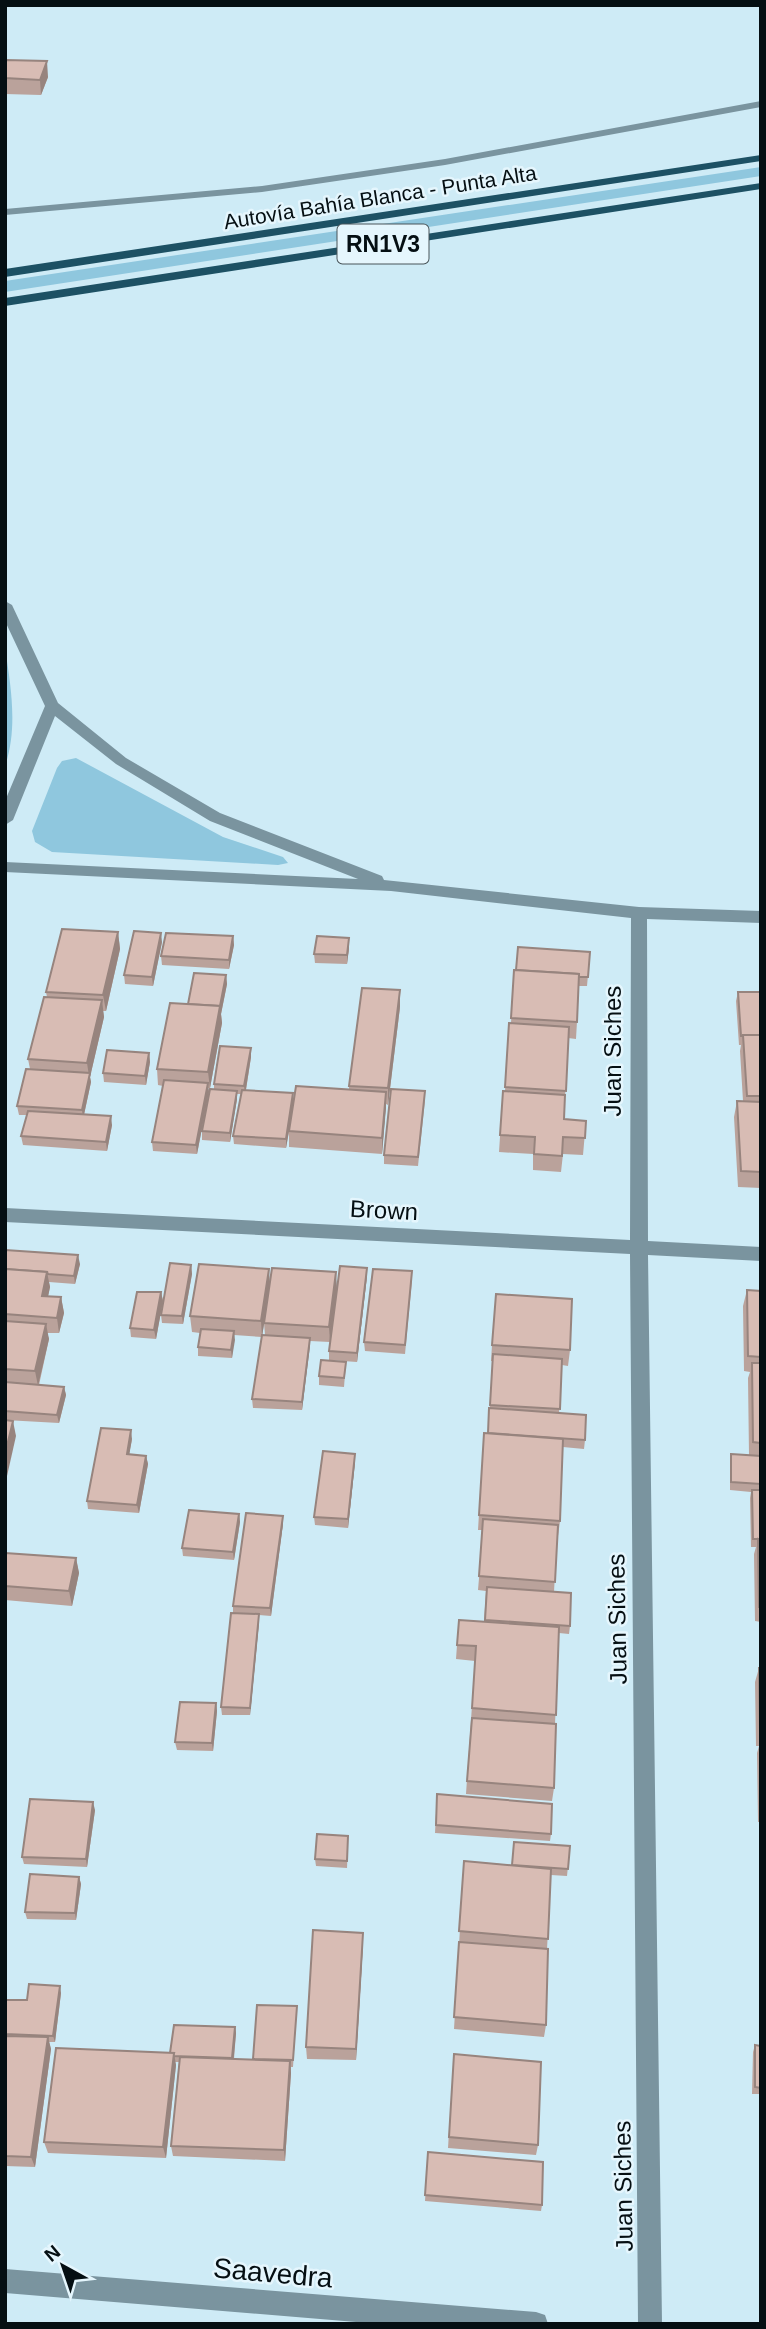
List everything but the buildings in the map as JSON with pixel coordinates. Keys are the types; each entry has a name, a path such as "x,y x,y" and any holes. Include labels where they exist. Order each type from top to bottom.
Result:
{"main road":[{"name":"Autovía Bahía Blanca - Punta Alta","path":"5,273 761,158"},
{"name":"Autovía Bahía Blanca - Punta Alta","path":"5,302 761,186"}],"street":[{"path":"5,212 262,189 445,162 761,104"},
{"path":"5,605 52,706 121,761 215,817 391,886"},
{"path":"5,820 52,706"},
{"path":"5,867 391,886 639,913 761,917"},
{"name":"Juan Siches","path":"639,913 639,1248 650,2324"},
{"name":"Brown","path":"5,1215 761,1254"},
{"name":"Saavedra","path":"5,2281 536,2324"}],"shaded area":[{"path":"761,167 761,176 5,292 5,281"},
{"path":"5,648 12,722 5,766"},
{"path":"76,758 223,837 283,857 288,863 278,865 52,852 35,842 32,831 57,768 62,761"}]}
